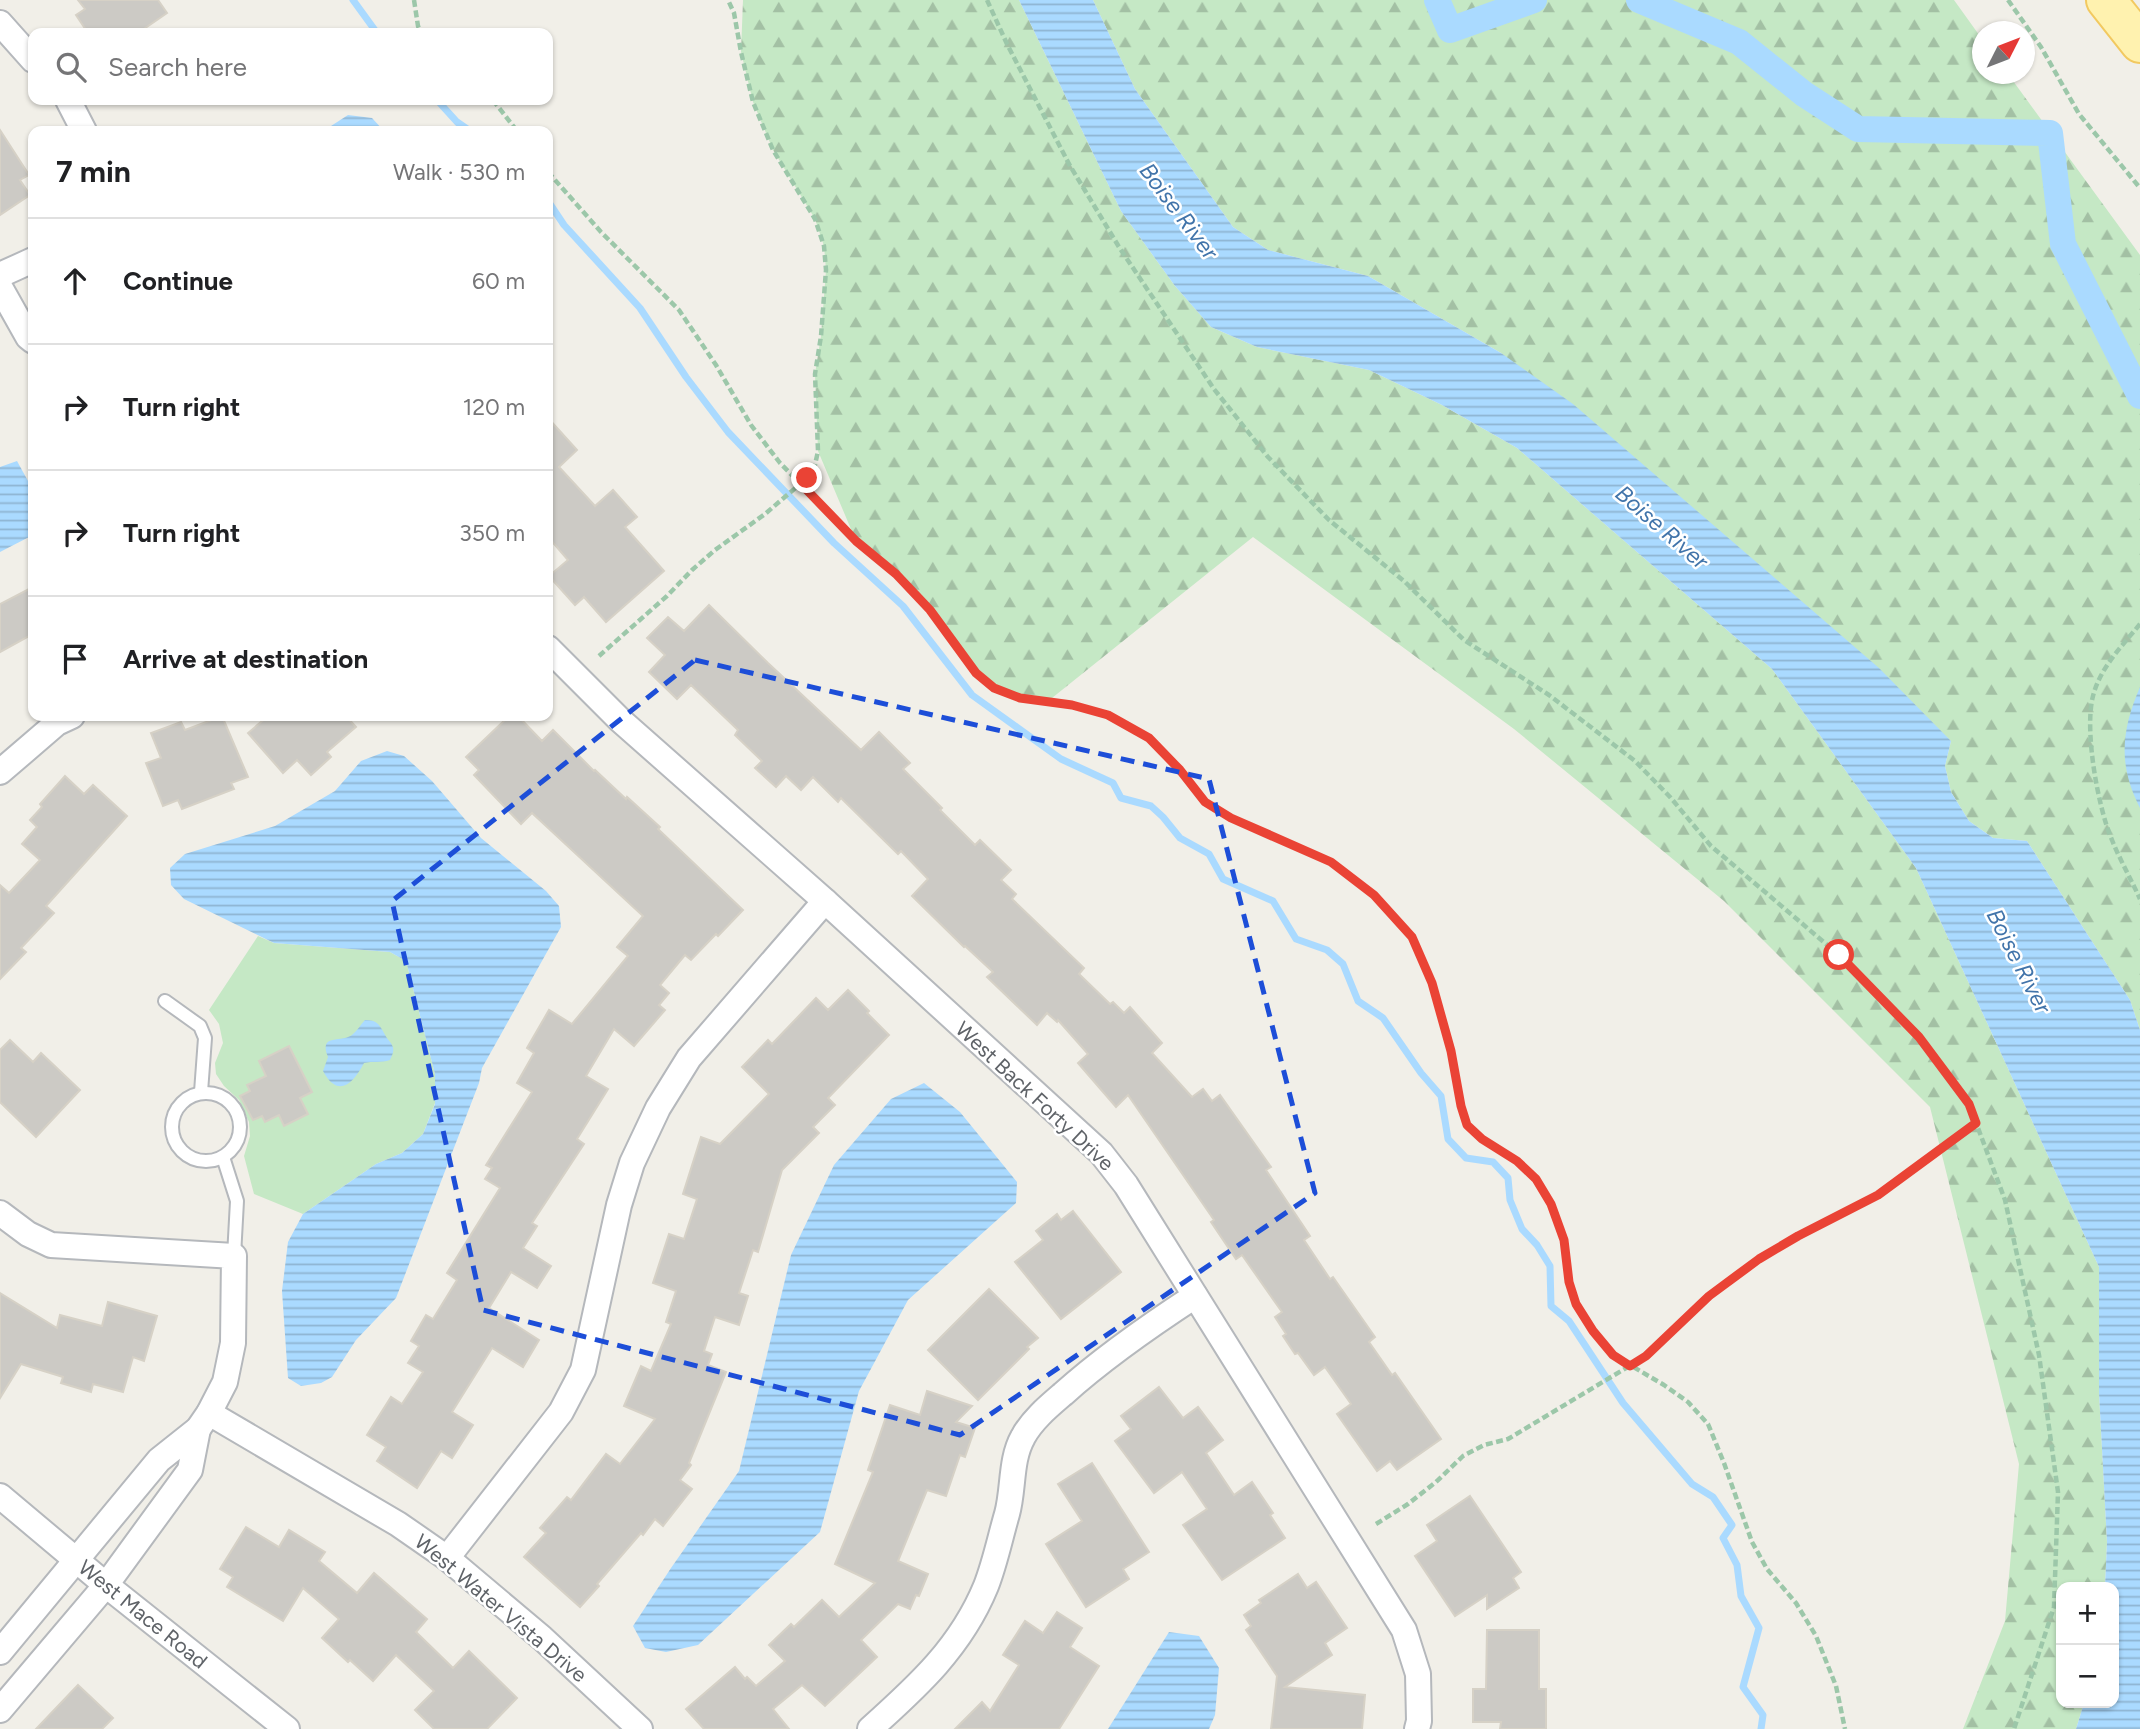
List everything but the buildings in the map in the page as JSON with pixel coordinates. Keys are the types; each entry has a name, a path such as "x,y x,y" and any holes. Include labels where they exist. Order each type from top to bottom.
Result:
{"main road":[{"path":"2106,0 2140,43"}],"street":[{"path":"0,23 28,54"},
{"path":"71,105 82,126"},
{"path":"0,275 28,265"},
{"path":"0,287 28,338"},
{"name":"West Back Forty Drive","path":"553,653 620,720 825,901 1101,1153 1126,1185 1404,1630 1418,1674 1418,1725"},
{"path":"0,772 61,721"},
{"path":"447,1558 561,1412 583,1370 619,1205 632,1163 658,1108 689,1058 825,901"},
{"path":"0,1213 28,1234 51,1245 234,1256 233,1343 225,1382 204,1421 190,1470 106,1584 0,1710"},
{"path":"870,1729 941,1662 968,1622 986,1585 1009,1507 1013,1469 1023,1437 1042,1412 1075,1383 1145,1328 1195,1296"},
{"path":"36,1668 3,1647 159,1460 204,1421"},
{"name":"West Water Vista Drive","path":"204,1421 397,1524 447,1558 542,1638 640,1729"},
{"name":"West Mace Road","path":"0,1496 75,1560 287,1729"}],"lane":[{"path":"165,1001 197,1023 205,1038 201,1092"},
{"path":"201,1092 224,1097 233,1105 239,1116 238,1139 232,1150 223,1157 201,1161 182,1152 175,1143 171,1122 181,1102 190,1096 201,1092"},
{"path":"223,1157 237,1201 234,1256"}],"path":[{"path":"414,0 419,28"},
{"path":"599,656 715,550 801,484 815,465 818,451 815,374 826,270 824,246 815,219 773,150 753,102 734,13 728,0"},
{"path":"987,0 1069,164 1105,223 1214,389 1268,457 1329,520 1404,581 1464,640 1549,695 1634,761 1670,797 1711,846 1839,955 1919,1037 1969,1104 2005,1200 2039,1355 2058,1492 2054,1607 2014,1729"},
{"path":"2008,0 2041,47 2079,114 2140,188"},
{"path":"497,105 513,126"},
{"path":"553,178 601,232 680,310 751,425 780,463 856,541 905,583 930,610 976,673 994,688 1020,698 1072,705 1108,715 1149,738 1180,770 1205,802 1231,818 1331,862 1374,895 1412,937 1432,983 1451,1051 1467,1125 1482,1139 1517,1161 1536,1179 1551,1204 1564,1240 1569,1282 1576,1304 1600,1339 1613,1355 1688,1402 1708,1424 1752,1542 1767,1569 1796,1603 1816,1636 1836,1686 1845,1729"},
{"path":"2140,624 2108,663 2093,696 2090,739 2100,806 2111,838 2140,899"},
{"path":"1376,1524 1408,1504 1463,1456 1483,1445 1508,1439 1646,1356 1709,1296 1759,1259 1878,1195 1976,1123"}],"highlighted area":[{"path":"695,660 1209,779 1315,1193 960,1435 483,1310 392,901"}],"green space":[{"path":"743,0 1019,0 1121,211 1175,286 1211,327 1257,347 1369,370 1442,405 1517,448 1772,669 1916,868 2099,1267 2099,1393 2107,1542 2105,1582 2056,1582 2056,1708 2082,1708 2076,1729 1963,1729 2005,1621 2019,1464 1930,1107 1724,901 1514,729 1253,537 1047,702 1020,698 994,688 976,673 930,610 896,574 856,541 818,451 815,374 826,270 824,246 815,219 773,150 753,102 741,52"},
{"path":"1093,0 1954,0 1972,25 1972,84 2015,84 2140,255 2140,1030 2130,1000 2027,841 1993,838 1969,821 1951,792 1945,766 1951,741 1501,353 1368,276 1268,250 1233,227 1135,89"},
{"path":"258,936 274,943 390,952 406,961 435,1074 435,1103 423,1134 402,1153 376,1164 303,1214 254,1194 244,1156 250,1136 249,1122 239,1100 216,1074 215,1063 223,1043 219,1024 209,1010"}],"water":[{"name":"Boise River","path":"1019,0 1093,0 1135,89 1233,227 1268,250 1368,276 1501,353 1573,404 1879,668 1951,741 1945,766 1951,792 1969,821 1993,838 2027,841 2130,1000 2140,1030 2140,1729 2076,1729 2082,1708 2119,1708 2119,1582 2105,1582 2107,1542 2099,1393 2099,1267 1916,868 1772,669 1517,448 1442,405 1369,370 1257,347 1211,327 1175,286 1121,211"},
{"path":"348,115 372,118 379,126 331,126"},
{"path":"17,461 28,481 28,538 0,552 0,467"},
{"path":"2140,687 2140,808 2128,777 2125,748 2129,718"},
{"path":"387,751 404,756 432,781 481,838 546,891 559,906 561,927 482,1068 479,1083 396,1298 356,1340 332,1377 321,1383 301,1386 288,1378 282,1291 288,1242 303,1214 376,1164 402,1153 423,1134 435,1104 435,1074 406,961 390,952 274,943 184,899 171,885 170,868 185,854 275,826 335,791 361,761"},
{"path":"365,1020 381,1027 392,1045 390,1060 364,1063 350,1082 334,1085 323,1071 328,1057 326,1044 349,1037"},
{"path":"924,1083 960,1112 1017,1182 1016,1203 908,1300 859,1391 820,1532 698,1645 666,1652 645,1648 633,1626 739,1471 791,1255 834,1165 891,1099"},
{"path":"1169,1632 1199,1636 1219,1668 1215,1715 1209,1729 1108,1729"}],"waterway":[{"path":"353,0 373,28"},
{"path":"1437,0 1450,30 1534,0"},
{"path":"1639,0 1739,42 1804,94 1858,129 2050,133 2063,244 2140,396"},
{"path":"442,105 463,126"},
{"path":"553,208 564,225 640,308 686,377 728,432 834,543 903,606 972,695 1061,759 1113,783 1121,798 1151,806 1180,838 1209,854 1223,879 1273,901 1296,939 1327,950 1343,964 1358,1001 1383,1018 1421,1073 1441,1096 1448,1139 1466,1158 1493,1162 1508,1178 1510,1200 1522,1229 1537,1245 1550,1266 1551,1306 1569,1321 1623,1403 1692,1484 1713,1497 1732,1525 1723,1538 1737,1565 1741,1596 1759,1628 1743,1687 1763,1715 1761,1729"}],"route":[{"path":"807,478 801,484 856,541 896,574 930,610 976,673 994,688 1020,698 1072,705 1108,715 1149,738 1180,770 1205,802 1231,818 1331,862 1374,895 1412,937 1432,983 1451,1051 1467,1125 1482,1139 1517,1161 1536,1179 1551,1204 1564,1240 1569,1282 1576,1304 1613,1355 1630,1366 1646,1356 1709,1296 1759,1259 1878,1195 1976,1123 1969,1104 1919,1037 1839,955"}]}
